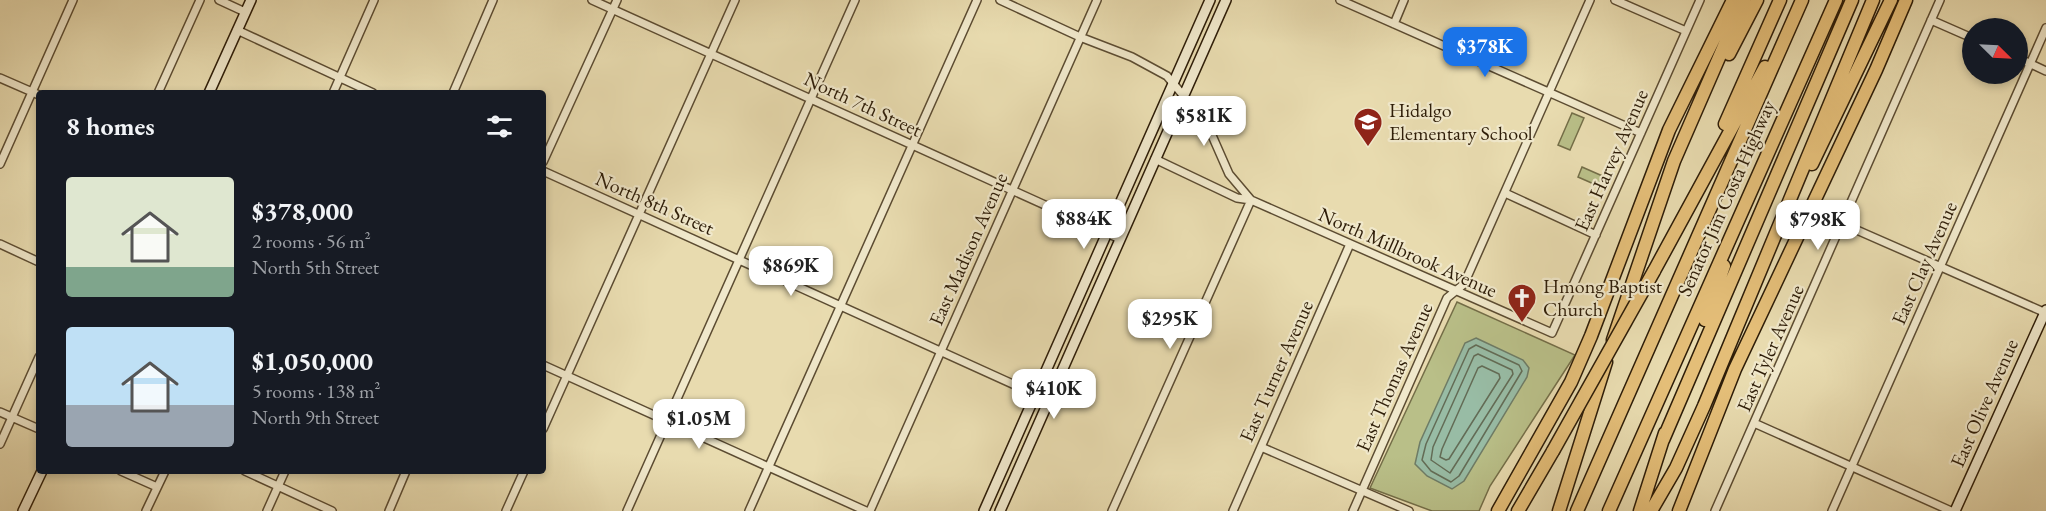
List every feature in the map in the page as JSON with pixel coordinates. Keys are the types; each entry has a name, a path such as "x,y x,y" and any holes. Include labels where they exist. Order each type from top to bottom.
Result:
{"highway":[{"path":"1498,511 1578,367 1661,148 1733,0"},
{"path":"1559,511 1631,278 1674,160 1744,0"},
{"path":"1653,219 1703,107 1757,0"},
{"path":"1690,204 1780,0"},
{"path":"1518,511 1654,271 1802,0"},
{"name":"Senator Jim Costa Highway","path":"1577,511 1802,0"},
{"name":"Senator Jim Costa Highway","path":"1609,511 1836,0"},
{"path":"1663,440 1852,0"},
{"path":"1651,511 1689,440 1873,0"},
{"path":"1779,229 1891,0"},
{"path":"1679,511 1735,369 1876,70 1906,0"},
{"path":"1640,511 1749,194"}],"main road":[{"path":"210,90 251,0"},
{"path":"984,511 1210,0"},
{"path":"1000,511 1226,0"},
{"name":"East Olive Avenue","path":"1953,511 2046,312"},
{"path":"23,511 41,474"}],"street":[{"path":"38,90 73,0"},
{"path":"159,90 200,0"},
{"path":"219,0 245,12"},
{"path":"334,90 374,0"},
{"path":"454,90 493,0"},
{"name":"North 7th Street","path":"592,0 811,98 1011,192 1120,239"},
{"path":"546,155 617,0"},
{"path":"546,422 735,0"},
{"path":"627,511 855,0"},
{"path":"749,511 977,0"},
{"path":"1000,0 1080,37 1132,57 1174,81"},
{"name":"East Madison Avenue","path":"868,511 1097,0"},
{"path":"1340,0 1641,133"},
{"path":"1394,24 1404,0"},
{"name":"East Thomas Avenue","path":"1353,511 1447,298 1464,284 1590,0"},
{"path":"1615,0 1686,32"},
{"name":"East Harvey Avenue","path":"1552,333 1700,0"},
{"name":"East Tyler Avenue","path":"1715,511 1940,0"},
{"path":"1931,20 1962,34"},
{"name":"East Clay Avenue","path":"1832,511 2046,28"},
{"path":"237,30 367,90"},
{"path":"2030,64 2046,71"},
{"path":"0,78 36,94 0,164"},
{"name":"North Millbrook Avenue","path":"1174,81 1207,124 1229,174 1251,200"},
{"name":"North Millbrook Avenue","path":"1155,159 1237,198 1251,200 1552,333"},
{"name":"North 8th Street","path":"546,172 1048,400"},
{"path":"1505,193 1596,234"},
{"path":"1112,511 1251,200"},
{"path":"1843,224 2046,312"},
{"path":"0,244 36,261"},
{"name":"East Turner Avenue","path":"1233,511 1350,244"},
{"path":"0,444 36,364"},
{"path":"546,366 868,511"},
{"path":"0,412 36,428"},
{"path":"1754,423 1953,511"},
{"path":"1261,447 1408,511"},
{"path":"127,474 157,488"},
{"path":"146,511 164,474"},
{"path":"252,474 332,511"},
{"path":"267,511 284,474"},
{"path":"389,511 405,474"},
{"path":"506,511 523,474"}],"shaded area":[{"path":"1572,113 1584,118 1570,150 1558,145"},
{"path":"1582,167 1607,178 1603,188 1578,177"},
{"path":"1457,302 1575,355 1490,486 1479,511 1432,511 1370,488"}],"water":[{"path":"1476,338 1523,360 1529,368 1527,377 1464,481 1452,489 1427,476 1415,464 1420,442 1465,343"}],"place":[{"name":"Hidalgo Elementary School","path":"1368,148"},
{"name":"Hmong Baptist Church","path":"1522,324"}]}
